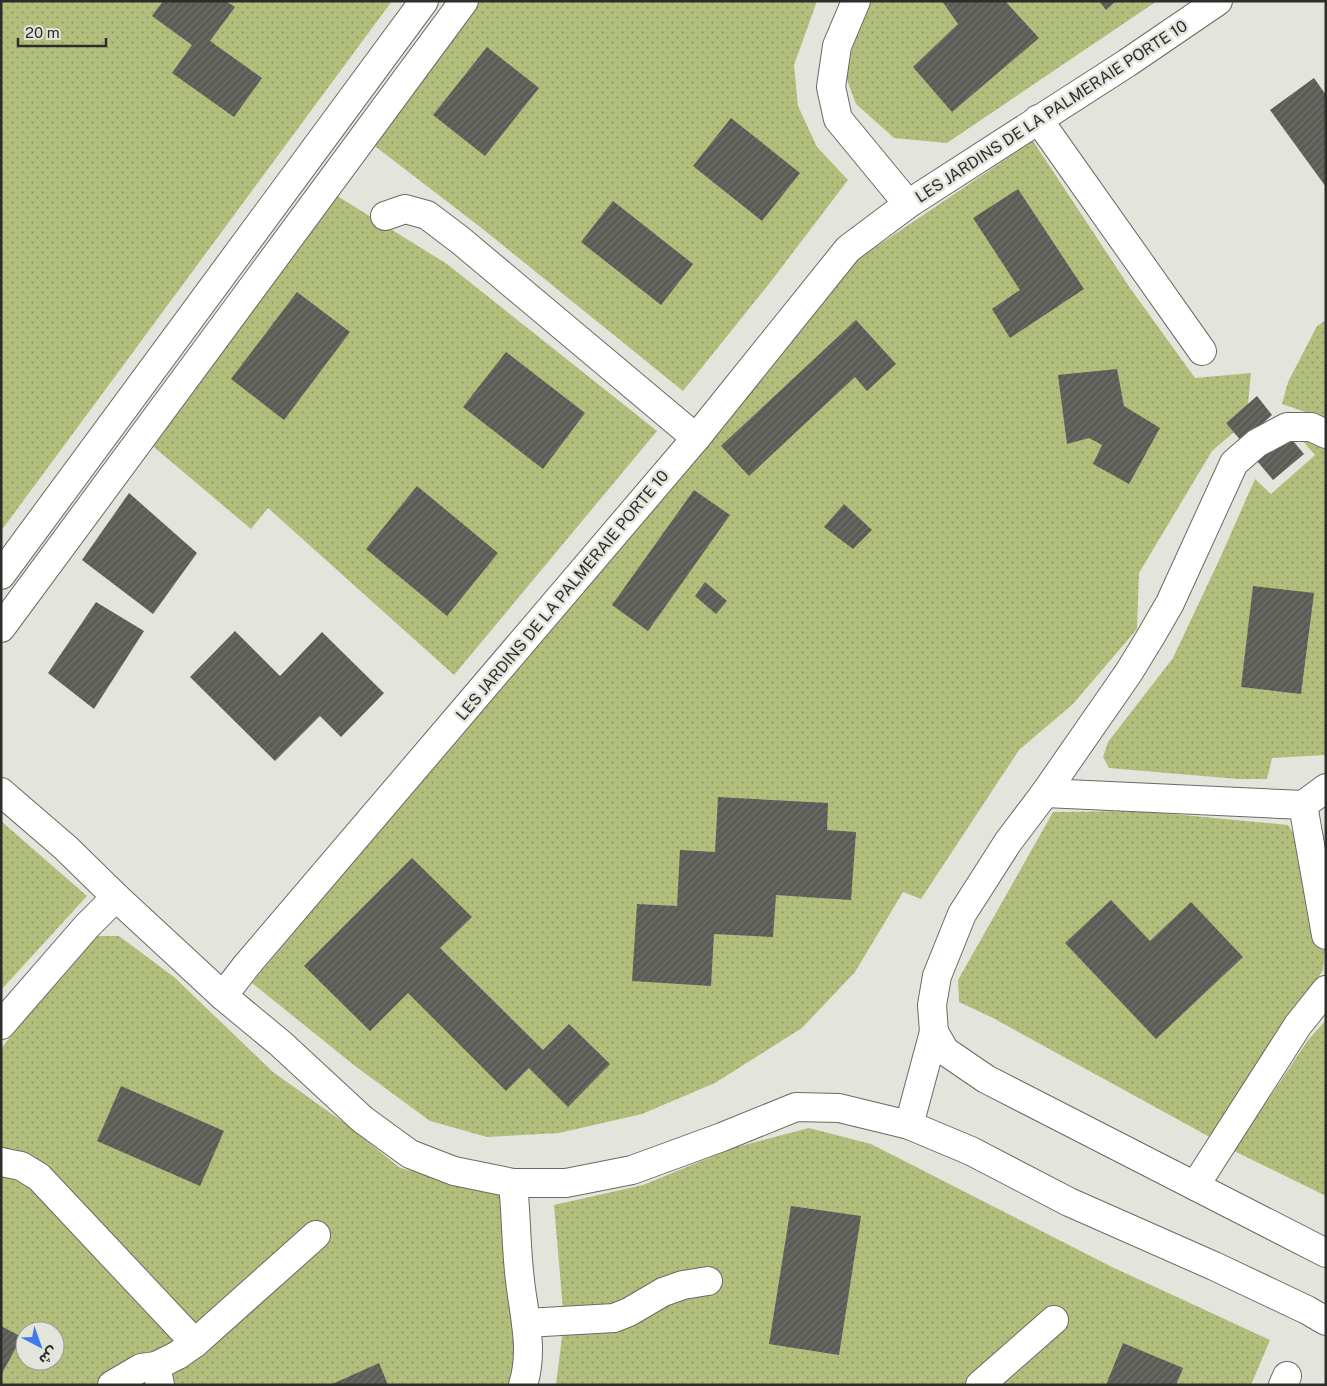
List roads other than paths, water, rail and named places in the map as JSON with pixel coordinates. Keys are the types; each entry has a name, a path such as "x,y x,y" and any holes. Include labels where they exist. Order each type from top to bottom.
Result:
{"street":[{"path":"1,575 424,1"},
{"path":"1,628 464,1"},
{"name":"LES JARDINS DE LA PALMERAIE PORTE 10","path":"856,1 837,46 831,87 838,119 908,204"},
{"name":"LES JARDINS DE LA PALMERAIE PORTE 10","path":"223,996 259,951 696,438 848,249 908,204 1127,63 1218,1"},
{"path":"1038,119 1202,351"},
{"path":"385,216 405,209 427,215 460,240 696,438"},
{"path":"909,1125 934,1032 932,1005 937,976 962,914 1008,842 1045,793 1151,636 1170,603 1234,463 1257,443 1287,427 1311,427 1326,434"},
{"path":"1045,793 1302,805 1326,788"},
{"path":"1,792 66,848 223,996 281,1044 362,1118 410,1154 454,1171 513,1183 566,1183 632,1170 796,1107 839,1108 909,1125 971,1151 1068,1202 1214,1266 1326,1321"},
{"path":"1302,805 1326,935"},
{"path":"1,1025 87,926 116,897"},
{"path":"1196,1186 1298,1025 1326,990"},
{"path":"934,1032 945,1050 986,1080 1326,1253"},
{"path":"1,1162 21,1166 39,1177 195,1343"},
{"path":"513,1183 519,1273 528,1335 527,1372 522,1385"},
{"path":"112,1385 141,1368 158,1375 178,1355 195,1343 316,1236"},
{"path":"526,1323 614,1318 629,1312 663,1292 683,1285 708,1281"},
{"path":"980,1385 1054,1320"}]}
